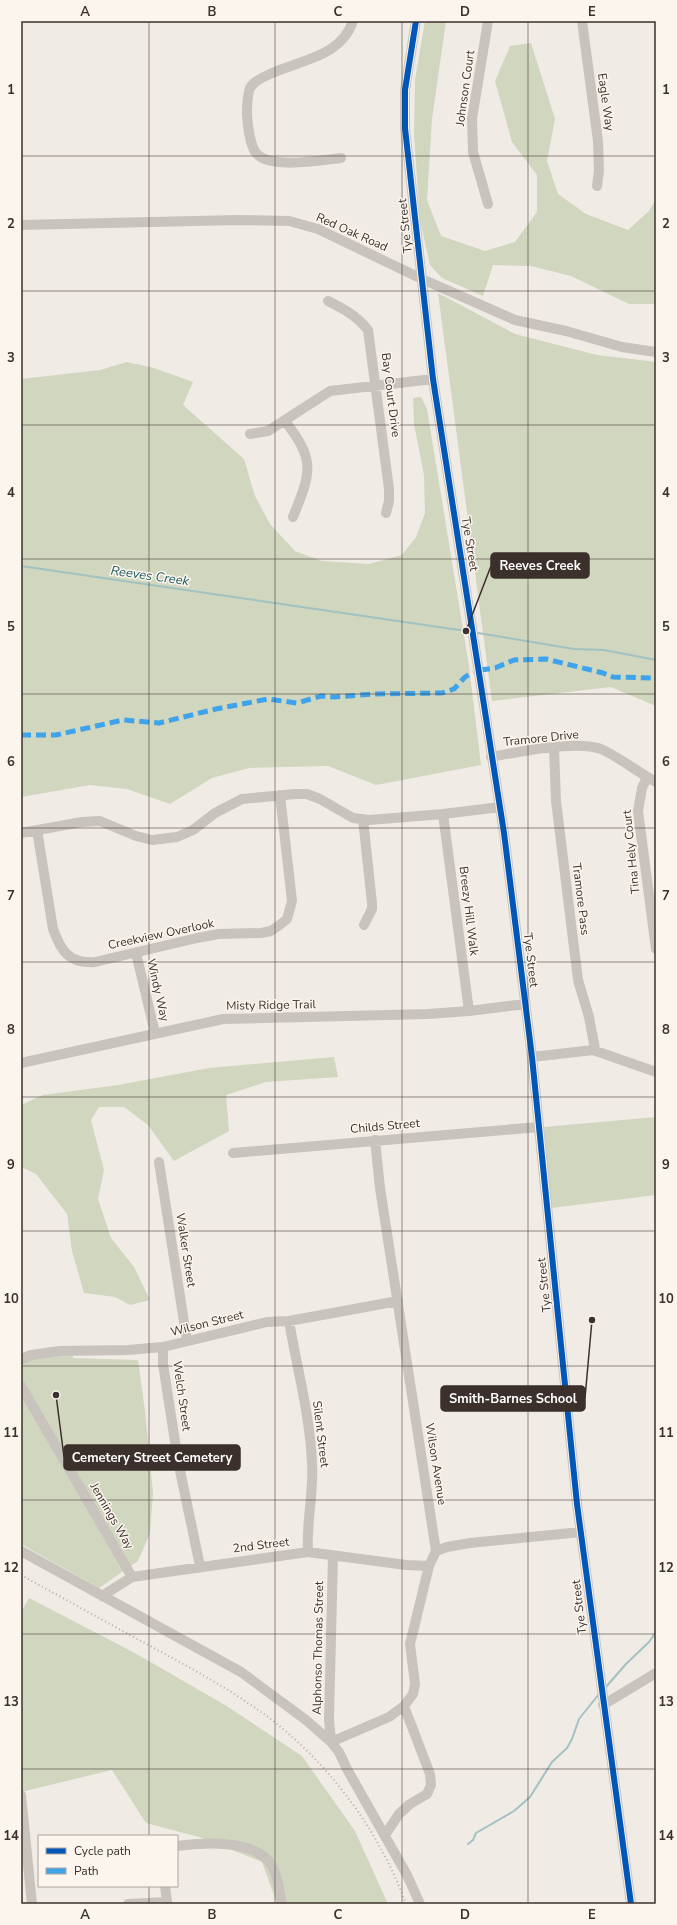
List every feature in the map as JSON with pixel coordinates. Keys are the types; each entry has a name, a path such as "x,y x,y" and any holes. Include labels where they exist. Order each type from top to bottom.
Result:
{"street":[{"path":"341,158 314,162 268,161 256,153 250,140 247,104 251,88 259,78 328,52 340,43 350,32 353,21"},
{"name":"Tye Street","path":"416,21 405,90 405,128 433,379 500,807 532,1056 581,1532 631,1904"},
{"name":"Johnson Court","path":"488,21 472,119 473,152 488,204"},
{"name":"Eagle Way","path":"582,21 598,141 599,171 597,186"},
{"name":"Red Oak Road","path":"21,225 238,220 289,221 318,229 422,279 515,320 566,331 622,347 656,352"},
{"name":"Bay Court Drive","path":"328,301 351,313 368,330 389,489 389,501 386,513"},
{"path":"250,434 268,431 330,392 433,379"},
{"path":"285,421 299,439 308,462 307,482 293,517"},
{"name":"Tramore Drive","path":"492,756 585,745 601,750 636,769 651,780"},
{"name":"Tramore Pass","path":"554,748 556,801 578,980 589,1017 595,1049 593,1050"},
{"name":"Tina Hely Court","path":"651,780 642,788 638,811 656,949"},
{"path":"21,833 82,822 100,821 136,836 152,840 171,837 193,830 215,813 242,799 280,795 307,794 320,798 353,818 363,820 443,814 500,807"},
{"name":"Creekview Overlook","path":"37,830 53,929 59,944 66,953 82,963 136,953 219,934 261,933 271,931 287,919 292,901 280,795"},
{"name":"Breezy Hill Walk","path":"443,814 469,1011"},
{"path":"363,820 372,903 372,909 364,924"},
{"name":"Windy Way","path":"136,953 155,1033"},
{"name":"Misty Ridge Trail","path":"21,1063 223,1019 327,1017 469,1011 525,1004"},
{"path":"532,1056 593,1050 656,1072"},
{"name":"Childs Street","path":"233,1153 539,1127"},
{"name":"Wilson Avenue","path":"375,1140 380,1188 436,1551"},
{"name":"Walker Street","path":"159,1162 187,1341"},
{"name":"Wilson Street","path":"21,1359 31,1355 60,1352 128,1350 163,1347 267,1322 289,1321 398,1301"},
{"name":"Silent Street","path":"289,1321 308,1424 312,1461 313,1488 307,1534 308,1552"},
{"name":"Welch Street","path":"163,1347 163,1364 177,1453 200,1566"},
{"name":"Jennings Way","path":"21,1386 132,1577"},
{"path":"331,1742 389,1717 404,1706 413,1694 414,1689 410,1644 429,1566 436,1551 447,1547 470,1543 581,1532"},
{"path":"21,1551 204,1650 241,1672 306,1720 331,1742 339,1752 347,1769 407,1875 420,1904"},
{"name":"2nd Street","path":"102,1596 132,1577 200,1566 308,1552 406,1565 429,1566"},
{"name":"Alphonso Thomas Street","path":"331,1742 329,1719 333,1555"},
{"path":"604,1705 656,1673"},
{"path":"385,1835 399,1814 410,1804 427,1794 431,1785 430,1774 404,1706"},
{"path":"21,1795 32,1904"},
{"path":"178,1846 203,1844 233,1845 250,1849 264,1856 273,1867 282,1904"},
{"path":"128,1904 167,1902 165,1887"}],"green space":[{"path":"425,21 446,21 432,119 427,200 441,236 485,251 515,242 537,212 537,175 512,142 495,81 510,46 531,43 555,119 547,161 558,194 586,214 628,230 649,211 656,199 656,304 629,304 571,276 531,266 493,265 483,296 442,278 430,265 420,220 414,135 415,80"},
{"path":"438,293 515,334 597,355 656,362 656,706 611,687 492,701"},
{"path":"127,362 154,368 193,382 183,405 244,459 255,496 270,524 295,551 322,561 369,564 402,555 416,537 425,513 424,475 414,424 413,398 421,397 427,409 469,666 481,765 376,785 328,766 249,768 212,778 170,804 127,789 90,785 21,797 21,379 100,370"},
{"path":"334,1057 338,1077 266,1082 226,1095 229,1131 174,1161 148,1125 124,1107 99,1107 91,1120 104,1170 98,1199 111,1238 134,1267 150,1300 130,1305 115,1297 84,1293 72,1251 67,1214 36,1174 21,1167 21,1105 43,1095 118,1085 209,1068"},
{"path":"656,1117 656,1195 551,1208 544,1127"},
{"path":"73,1356 73,1358 138,1360 145,1411 153,1493 150,1533 138,1561 99,1588 21,1544 21,1357"},
{"path":"29,1598 133,1652 225,1705 302,1756 355,1831 388,1904 277,1904 262,1862 199,1837 146,1823 112,1770 21,1792 21,1612"}],"waterway":[{"name":"Reeves Creek","path":"21,566 466,631"},
{"name":"Reeves Creek","path":"478,633 574,649 604,650 656,660"},
{"path":"605,1688 626,1664 649,1642 656,1632"},
{"path":"468,1844 473,1840 476,1833 514,1811 530,1797 552,1762 567,1748 579,1719 599,1694"}],"railway":[{"path":"21,1575 201,1674 248,1703 277,1724 318,1762 337,1783 354,1806 383,1853 396,1878 406,1904"}],"marked path":[{"path":"480,670 495,668 514,660 546,659 603,673 613,677 656,678"},
{"path":"21,735 56,735 123,720 159,723 216,709 268,699 297,703 321,696 335,697 375,694 442,693 454,689 465,677 473,672"}],"cycle path":[{"path":"416,21 405,90 405,128 433,379 504,833 532,1057 577,1504 631,1904"}],"place":[{"name":"Reeves Creek","path":"466,631"},
{"name":"Smith-Barnes School","path":"592,1320"},
{"name":"Cemetery Street Cemetery","path":"56,1395"}]}
